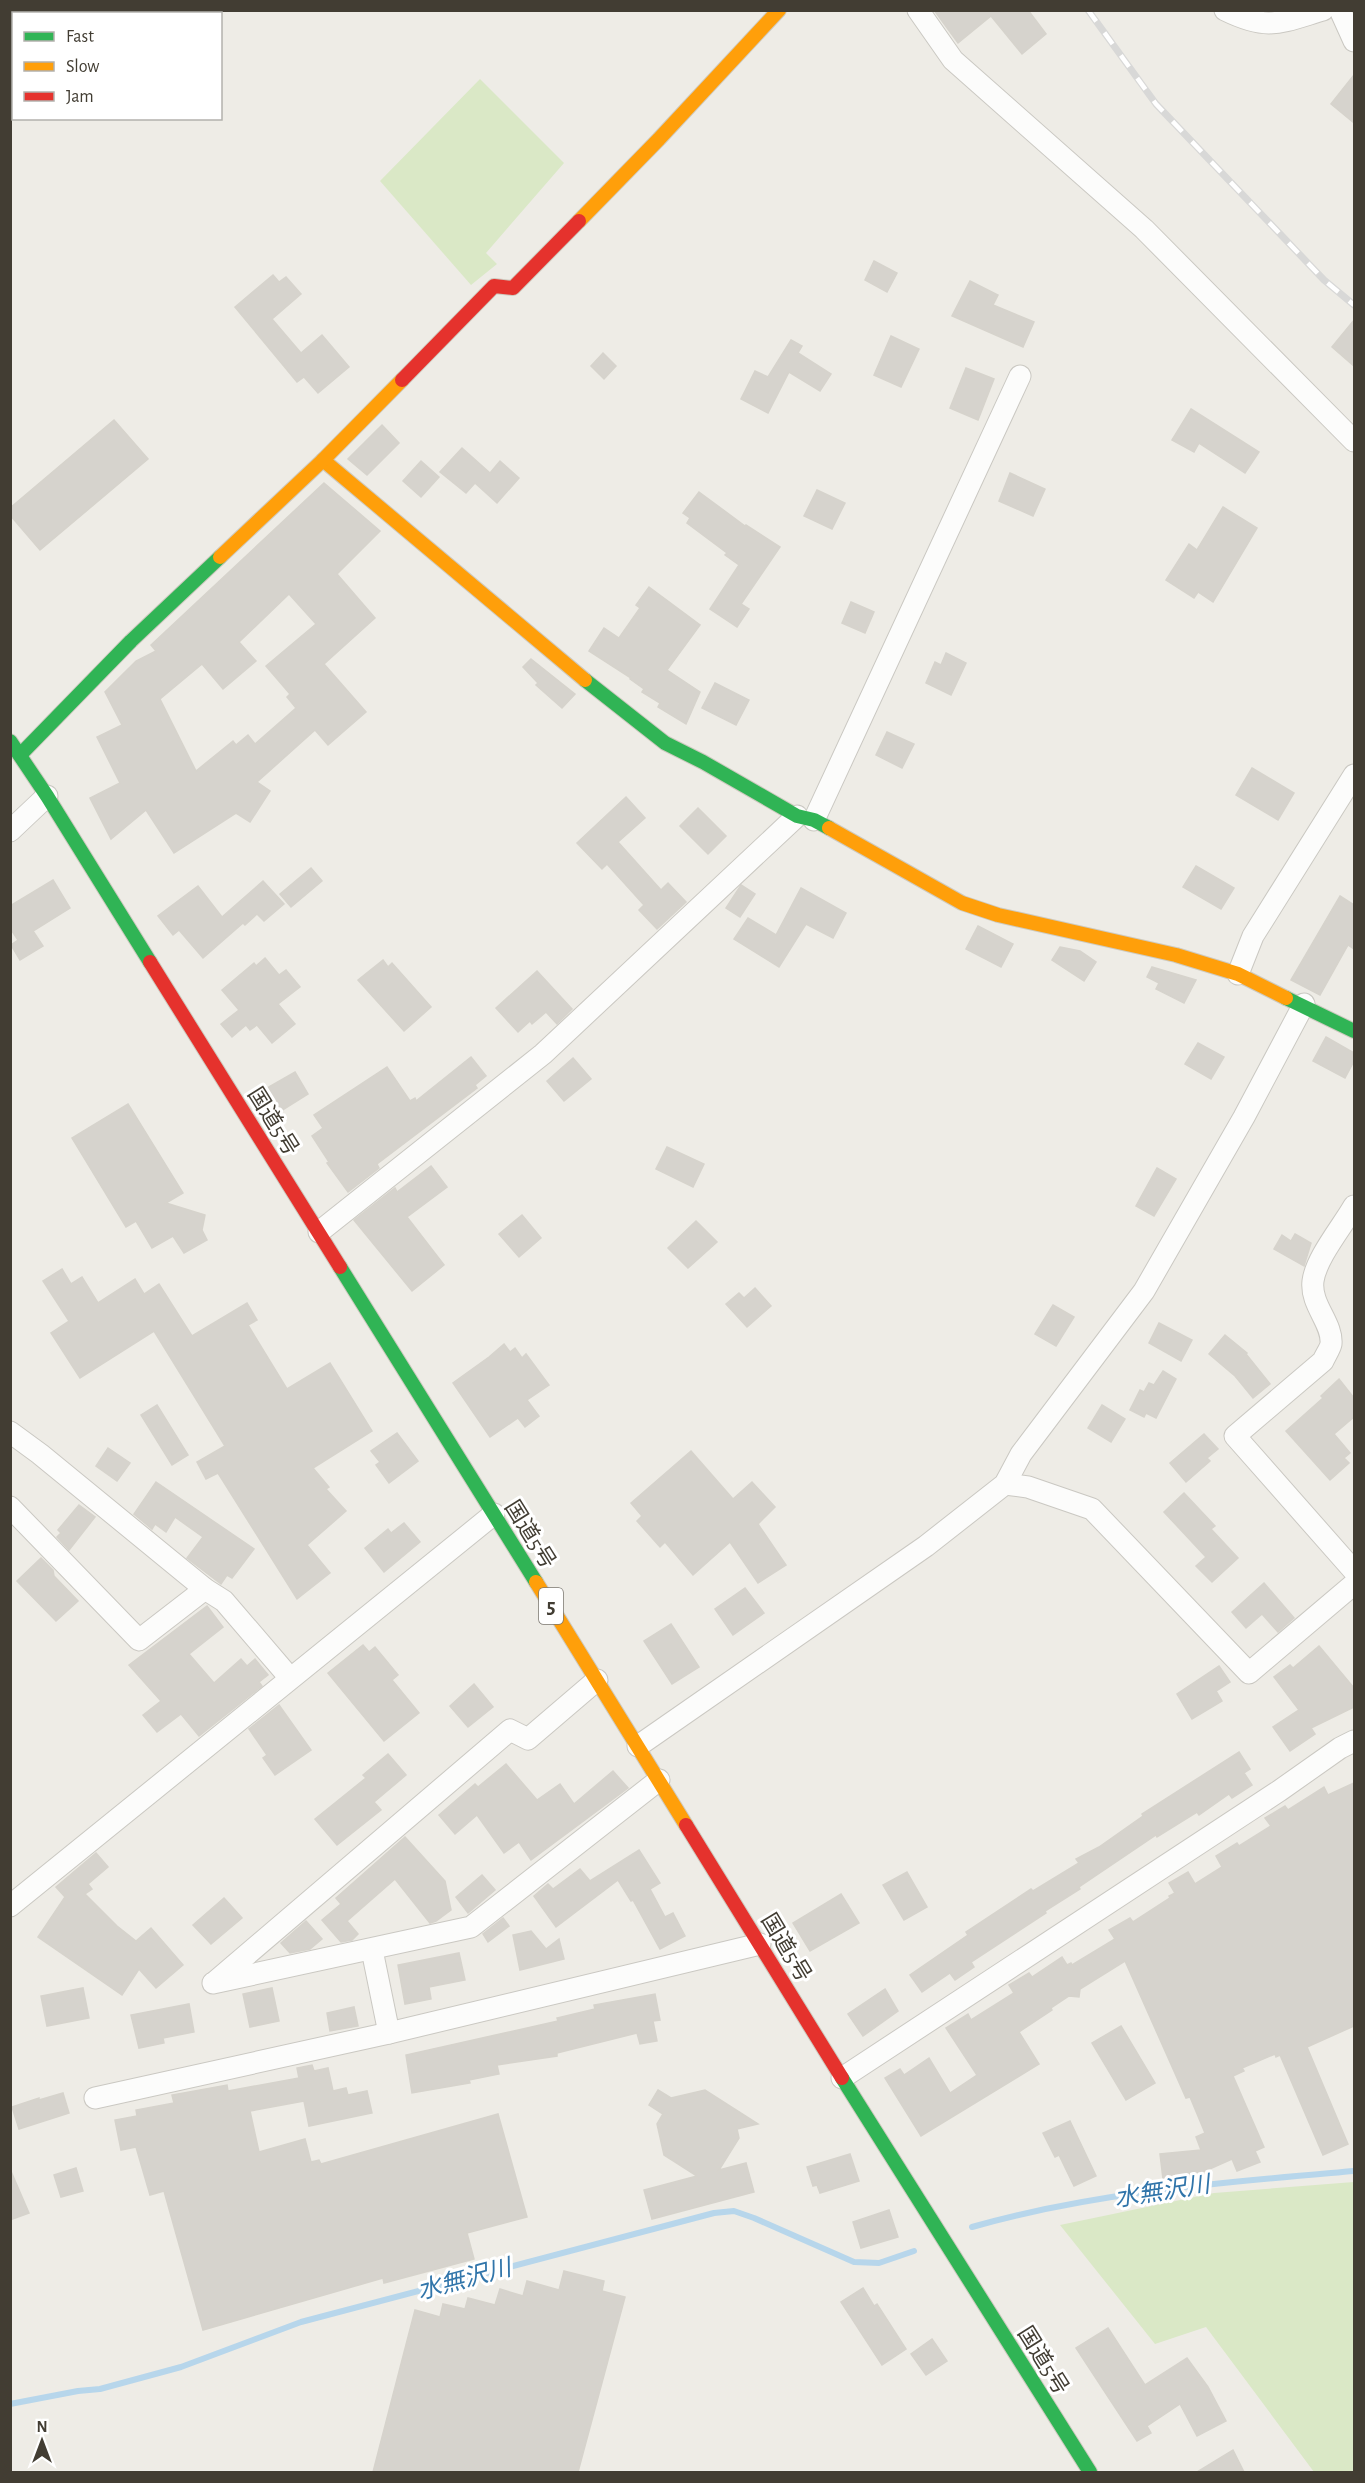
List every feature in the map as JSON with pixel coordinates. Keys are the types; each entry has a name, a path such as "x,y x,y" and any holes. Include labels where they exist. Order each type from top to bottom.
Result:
{"main road":[{"path":"20,755 131,641 323,460 494,286 513,288 659,140 780,10"},
{"path":"323,460 558,659 665,742 962,903 998,915 1176,955 1238,974 1304,1004 1354,1031"},
{"name":"国道5号","path":"10,741 47,796 659,1779 842,2078 1090,2472"}],"street":[{"path":"918,10 953,60 1144,229 1354,441"},
{"path":"1225,10 1247,21 1275,24 1323,10"},
{"path":"1340,10 1354,40"},
{"path":"319,1232 543,1054 805,818 1020,376"},
{"path":"1238,974 1253,936 1354,775"},
{"path":"10,831 47,796"},
{"path":"638,1746 926,1546 1005,1484 1021,1454 1144,1291 1244,1117 1304,1004"},
{"path":"1354,1206 1317,1266 1313,1281 1314,1299 1330,1332 1331,1344 1323,1361 1235,1436 1354,1571"},
{"path":"10,1432 205,1589 224,1601 290,1678"},
{"path":"1005,1484 1028,1488 1092,1509 1249,1673 1354,1584"},
{"path":"10,1507 139,1640 205,1589"},
{"path":"10,1906 494,1514"},
{"path":"597,1680 528,1739 510,1730 213,1983 471,1928 659,1779"},
{"path":"842,2078 1279,1791 1340,1748 1354,1742"},
{"path":"95,2098 389,2033 760,1944"},
{"path":"372,1950 389,2033"}],"green space":[{"path":"480,79 564,163 486,253 497,264 471,285 380,181"},
{"path":"1354,2182 1354,2472 1314,2472 1206,2327 1155,2344 1060,2225 1214,2193"}],"building":[{"path":"934,10 1028,10 1046,34 1022,54 991,16 958,43"},
{"path":"1354,75 1354,123 1331,104"},
{"path":"874,261 897,273 887,292 865,280"},
{"path":"273,275 279,282 286,277 301,294 272,319 301,353 322,335 349,367 318,393 304,377 297,382 235,307"},
{"path":"970,281 998,295 993,305 1034,322 1023,347 952,316"},
{"path":"1354,320 1354,366 1332,347"},
{"path":"891,336 919,349 901,387 874,375"},
{"path":"791,340 802,346 798,353 831,374 820,391 789,372 768,413 741,399 755,371 768,377"},
{"path":"603,353 616,366 604,379 591,366"},
{"path":"966,368 994,379 978,420 950,408"},
{"path":"1191,409 1259,452 1245,473 1199,443 1194,452 1172,440"},
{"path":"114,420 148,459 40,550 10,515 10,508"},
{"path":"382,425 399,443 367,475 348,459"},
{"path":"462,448 490,473 500,461 519,478 497,503 475,483 466,493 440,472"},
{"path":"421,461 439,477 421,497 403,481"},
{"path":"1010,473 1045,489 1033,516 999,501"},
{"path":"324,483 380,531 337,574 375,618 324,664 366,712 328,745 315,730 257,782 270,791 250,822 236,813 174,853 146,810 111,839 90,798 120,783 97,737 122,725 105,692 136,661 156,651 151,645","holes":["289,594 316,624 266,666 290,694 287,697 296,708 255,744 248,735 236,745 233,741 196,771 160,699 202,664 223,689 256,661 239,642"]},
{"path":"817,490 845,503 832,529 804,516"},
{"path":"699,492 745,526 780,547 741,604 749,609 737,627 710,609 739,565 687,523 690,518 683,513"},
{"path":"1223,507 1257,528 1213,602 1198,592 1194,598 1166,580 1189,544 1197,550"},
{"path":"649,587 700,625 667,670 700,692 686,724 658,707 660,703 642,692 644,689 631,678 589,651 604,628 619,638 640,608 636,605"},
{"path":"851,602 874,612 865,633 842,623"},
{"path":"946,653 966,663 951,695 926,683 935,662 941,665"},
{"path":"531,659 575,694 562,708 536,685 538,683 523,667"},
{"path":"715,683 749,700 736,725 702,708"},
{"path":"887,732 914,744 902,768 876,755"},
{"path":"1252,768 1294,793 1278,820 1236,795"},
{"path":"626,797 645,818 618,842 661,890 668,883 686,902 657,929 639,910 644,905 607,864 602,869 577,843"},
{"path":"698,808 726,836 708,854 680,826"},
{"path":"1196,866 1234,888 1221,909 1183,887"},
{"path":"311,868 322,881 291,907 280,894"},
{"path":"53,880 70,908 33,931 43,946 20,960 11,945 18,940 10,928 10,906"},
{"path":"263,881 284,904 264,921 257,914 245,925 243,923 203,958 179,930 173,935 158,916 198,886 222,917"},
{"path":"741,885 755,894 740,917 726,908"},
{"path":"801,888 846,913 833,938 806,924 779,967 734,939 748,918 776,935"},
{"path":"1340,896 1354,905 1354,949 1348,945 1320,995 1291,980"},
{"path":"978,926 1013,944 1001,967 966,949"},
{"path":"1060,947 1080,951 1096,962 1084,981 1052,960"},
{"path":"265,958 279,975 286,970 300,987 278,1004 295,1024 272,1043 257,1025 250,1030 246,1025 232,1037 221,1024 239,1010 222,990 254,963 256,966"},
{"path":"383,960 388,967 392,963 431,1007 404,1031 358,980"},
{"path":"1152,967 1196,980 1184,1003 1156,989 1159,983 1147,977"},
{"path":"537,971 572,1009 557,1024 546,1012 532,1024 530,1021 518,1032 496,1008"},
{"path":"1326,1037 1354,1053 1354,1061 1345,1078 1313,1061"},
{"path":"1198,1043 1224,1057 1211,1079 1185,1064"},
{"path":"471,1057 486,1076 475,1085 477,1088 377,1164 379,1168 348,1192 327,1163 329,1162 312,1136 323,1128 314,1115 387,1067 410,1101 415,1098 416,1101"},
{"path":"573,1058 591,1079 564,1101 547,1081"},
{"path":"295,1072 308,1094 281,1111 267,1088"},
{"path":"128,1104 183,1193 166,1203 205,1215 202,1230 207,1240 184,1253 173,1236 152,1248 136,1221 126,1227 72,1138"},
{"path":"667,1147 704,1164 693,1187 656,1169"},
{"path":"431,1166 447,1187 407,1217 444,1265 412,1291 354,1220 395,1188 397,1192"},
{"path":"1157,1168 1176,1179 1154,1216 1136,1206"},
{"path":"522,1215 541,1238 519,1257 499,1234"},
{"path":"696,1221 717,1242 688,1268 668,1248"},
{"path":"1295,1234 1311,1243 1304,1266 1274,1249 1282,1235 1291,1241"},
{"path":"62,1269 71,1284 82,1277 98,1303 135,1279 144,1294 159,1284 192,1336 247,1303 257,1320 248,1325 287,1389 330,1363 372,1431 313,1468 329,1487 326,1489 346,1511 307,1545 330,1573 297,1599 218,1473 206,1479 197,1462 225,1446 154,1331 80,1378 51,1333 69,1321 43,1281"},
{"path":"755,1288 771,1306 747,1327 726,1304 739,1293 744,1298"},
{"path":"1053,1305 1074,1317 1056,1346 1035,1334"},
{"path":"1159,1323 1192,1340 1181,1361 1149,1343"},
{"path":"1225,1335 1247,1353 1270,1384 1253,1398 1235,1376 1209,1354"},
{"path":"504,1344 510,1352 515,1348 522,1358 526,1354 549,1385 527,1400 539,1416 525,1427 518,1418 490,1437 453,1383"},
{"path":"1163,1371 1176,1379 1156,1418 1146,1413 1144,1417 1130,1410 1140,1390 1144,1392 1149,1383 1154,1385"},
{"path":"1339,1379 1354,1398 1354,1417 1334,1434 1350,1453 1344,1458 1349,1463 1330,1480 1286,1431 1323,1398 1321,1396"},
{"path":"157,1405 188,1455 172,1465 141,1415"},
{"path":"1102,1405 1125,1419 1111,1442 1088,1428"},
{"path":"397,1433 418,1461 389,1483 376,1465 380,1462 371,1451"},
{"path":"1204,1434 1218,1449 1207,1458 1210,1461 1186,1482 1170,1463"},
{"path":"108,1448 130,1463 117,1481 96,1466"},
{"path":"691,1451 733,1499 752,1482 775,1507 758,1524 786,1565 758,1583 730,1542 693,1575 665,1542 660,1547 637,1521 642,1516 631,1503"},
{"path":"156,1482 254,1549 232,1578 227,1575 221,1584 187,1558 203,1537 175,1517 166,1532 155,1524 152,1529 134,1514"},
{"path":"1184,1493 1215,1526 1211,1529 1238,1558 1212,1582 1196,1566 1206,1557 1164,1512"},
{"path":"79,1505 95,1517 69,1550 57,1537 61,1533 58,1530"},
{"path":"404,1523 420,1542 384,1572 365,1548 388,1529 391,1533"},
{"path":"41,1558 53,1570 54,1576 78,1601 56,1621 17,1581"},
{"path":"1264,1583 1294,1618 1278,1632 1262,1614 1246,1628 1232,1612"},
{"path":"745,1588 764,1613 733,1635 715,1609"},
{"path":"207,1606 223,1627 189,1654 214,1683 241,1659 247,1666 255,1659 268,1675 259,1682 262,1686 199,1736 181,1714 157,1732 143,1715 161,1701 129,1665"},
{"path":"671,1624 699,1667 672,1684 644,1641"},
{"path":"363,1645 369,1652 375,1647 398,1675 392,1680 419,1713 384,1741 328,1673"},
{"path":"1319,1646 1354,1688 1354,1707 1311,1728 1315,1734 1290,1751 1273,1727 1299,1710 1274,1677 1290,1665 1293,1668"},
{"path":"1219,1666 1230,1682 1216,1691 1222,1701 1192,1719 1177,1694"},
{"path":"474,1684 493,1707 468,1727 450,1706"},
{"path":"279,1705 311,1750 275,1775 263,1758 267,1755 249,1729"},
{"path":"1239,1752 1250,1769 1244,1773 1252,1785 1232,1798 1229,1794 1199,1815 1197,1812 1157,1837 1156,1835 1045,1911 1046,1913 971,1962 974,1967 955,1980 950,1973 922,1992 910,1975 968,1935 966,1932 1031,1889 1033,1891 1079,1863 1076,1859 1099,1847 1143,1816 1142,1814"},
{"path":"388,1754 406,1775 374,1802 381,1810 337,1845 315,1819 366,1778 363,1775"},
{"path":"506,1764 537,1800 560,1784 574,1804 613,1771 628,1788 531,1860 519,1842 504,1853 477,1815 455,1834 439,1815 475,1784 478,1787"},
{"path":"1354,1783 1354,2026 1307,2047 1348,2144 1323,2155 1280,2055 1276,2057 1275,2054 1242,2068 1244,2071 1233,2076 1264,2147 1255,2151 1260,2162 1237,2171 1232,2159 1194,2176 1163,2179 1160,2154 1201,2150 1196,2137 1205,2133 1190,2097 1186,2098 1125,1961 1080,1989 1079,1997 1069,1996 1019,2032 1039,2064 921,2136 885,2078 900,2069 904,2075 929,2058 950,2093 977,2075 946,2028 968,2014 971,2020 1014,1993 1009,1985 1029,1973 1032,1977 1062,1957 1067,1965 1071,1963 1072,1965 1115,1939 1109,1930 1130,1918 1133,1922 1175,1893 1169,1883 1188,1872 1195,1884 1222,1867 1216,1856 1237,1843 1239,1846 1271,1826 1265,1818 1285,1806 1288,1810 1324,1787 1328,1795"},
{"path":"405,1837 445,1881 451,1910 430,1923 395,1879 347,1921 358,1934 352,1940 341,1942 322,1920 341,1904 336,1898"},
{"path":"639,1850 660,1883 650,1889 665,1917 673,1913 685,1936 660,1949 633,1900 631,1901 618,1880 556,1927 534,1896 548,1884 553,1889 580,1869 590,1881"},
{"path":"96,1853 108,1867 88,1884 92,1889 85,1894 117,1926 136,1941 151,1928 183,1965 156,1988 139,1969 122,1995 38,1937 65,1897 56,1887"},
{"path":"907,1872 927,1907 904,1920 883,1885"},
{"path":"482,1875 495,1890 468,1913 456,1897"},
{"path":"841,1894 859,1923 810,1951 793,1923"},
{"path":"224,1898 242,1918 211,1944 193,1925"},
{"path":"503,1918 509,1926 488,1942 483,1934"},
{"path":"306,1921 322,1939 310,1949 290,1953 281,1943"},
{"path":"531,1931 546,1949 559,1939 564,1959 520,1970 513,1935"},
{"path":"459,1953 465,1980 429,1987 431,1999 405,2004 398,1965"},
{"path":"83,1988 89,2018 47,2026 41,1996"},
{"path":"272,1988 279,2021 250,2027 243,1994"},
{"path":"885,1989 898,2011 863,2036 848,2014"},
{"path":"655,1994 660,2020 653,2021 657,2041 640,2044 637,2033 557,2053 557,2056 497,2065 499,2074 469,2080 470,2083 412,2093 406,2055 558,2021 557,2018 595,2009 594,2005"},
{"path":"189,2004 194,2032 163,2038 164,2043 139,2048 131,2015"},
{"path":"354,2007 358,2026 330,2031 327,2013"},
{"path":"1121,2026 1155,2083 1126,2100 1092,2043"},
{"path":"312,2065 314,2071 328,2068 333,2091 346,2088 348,2095 367,2091 372,2113 309,2126 304,2101 250,2111 259,2152 305,2139 311,2162 319,2160 321,2164 498,2114 527,2217 467,2233 474,2259 384,2283 383,2278 203,2330 164,2191 150,2195 136,2147 121,2150 115,2120 137,2116 136,2110 174,2103 172,2095 227,2085 228,2091 299,2078 297,2068"},
{"path":"658,2090 671,2098 705,2090 758,2124 737,2129 739,2138 719,2170 746,2163 754,2192 652,2219 644,2190 697,2176 664,2155 657,2124 663,2114 649,2105"},
{"path":"63,2093 69,2113 19,2129 12,2107"},
{"path":"1070,2121 1096,2176 1074,2186 1059,2155 1055,2157 1043,2133"},
{"path":"850,2154 859,2181 820,2193 817,2185 813,2186 807,2167"},
{"path":"76,2168 83,2191 61,2197 54,2175"},
{"path":"10,2169 29,2213 10,2220"},
{"path":"889,2210 898,2237 861,2248 853,2222"},
{"path":"564,2271 604,2281 602,2291 625,2297 578,2472 373,2472 415,2310 440,2317 443,2304 465,2309 468,2298 495,2305 500,2289 523,2296 527,2281 559,2290"},
{"path":"863,2288 874,2306 877,2304 906,2349 882,2365 841,2302"},
{"path":"1108,2328 1145,2385 1187,2358 1208,2387 1226,2421 1197,2436 1180,2404 1147,2426 1151,2433 1137,2441 1076,2348"},
{"path":"932,2339 947,2361 926,2375 911,2354"},
{"path":"1233,2450 1244,2472 1197,2472"}],"waterway":[{"name":"水無沢川","path":"972,2227 1018,2215 1113,2197 1210,2184 1354,2171"},
{"name":"水無沢川","path":"10,2404 100,2389 181,2367 301,2322 714,2213 734,2211 854,2262 879,2263 914,2251"}],"railway":[{"path":"1088,10 1156,104 1324,280 1354,305"}],"traffic: fast":[{"path":"20,755 131,641 220,557"},
{"path":"585,680 665,743 797,816 814,820 829,828"},
{"path":"10,741 47,796 150,962"},
{"path":"1286,998 1354,1031"},
{"path":"340,1267 536,1582"},
{"path":"842,2078 1090,2472"}],"traffic: slow":[{"path":"579,221 779,10"},
{"path":"220,557 323,460 402,380"},
{"path":"323,460 585,680"},
{"path":"829,828 962,903 998,915 1176,955 1238,974 1286,998"},
{"path":"536,1582 686,1825"}],"traffic: jam":[{"path":"402,380 494,286 513,288 579,221"},
{"path":"150,962 340,1267"},
{"path":"686,1825 842,2078"}]}
